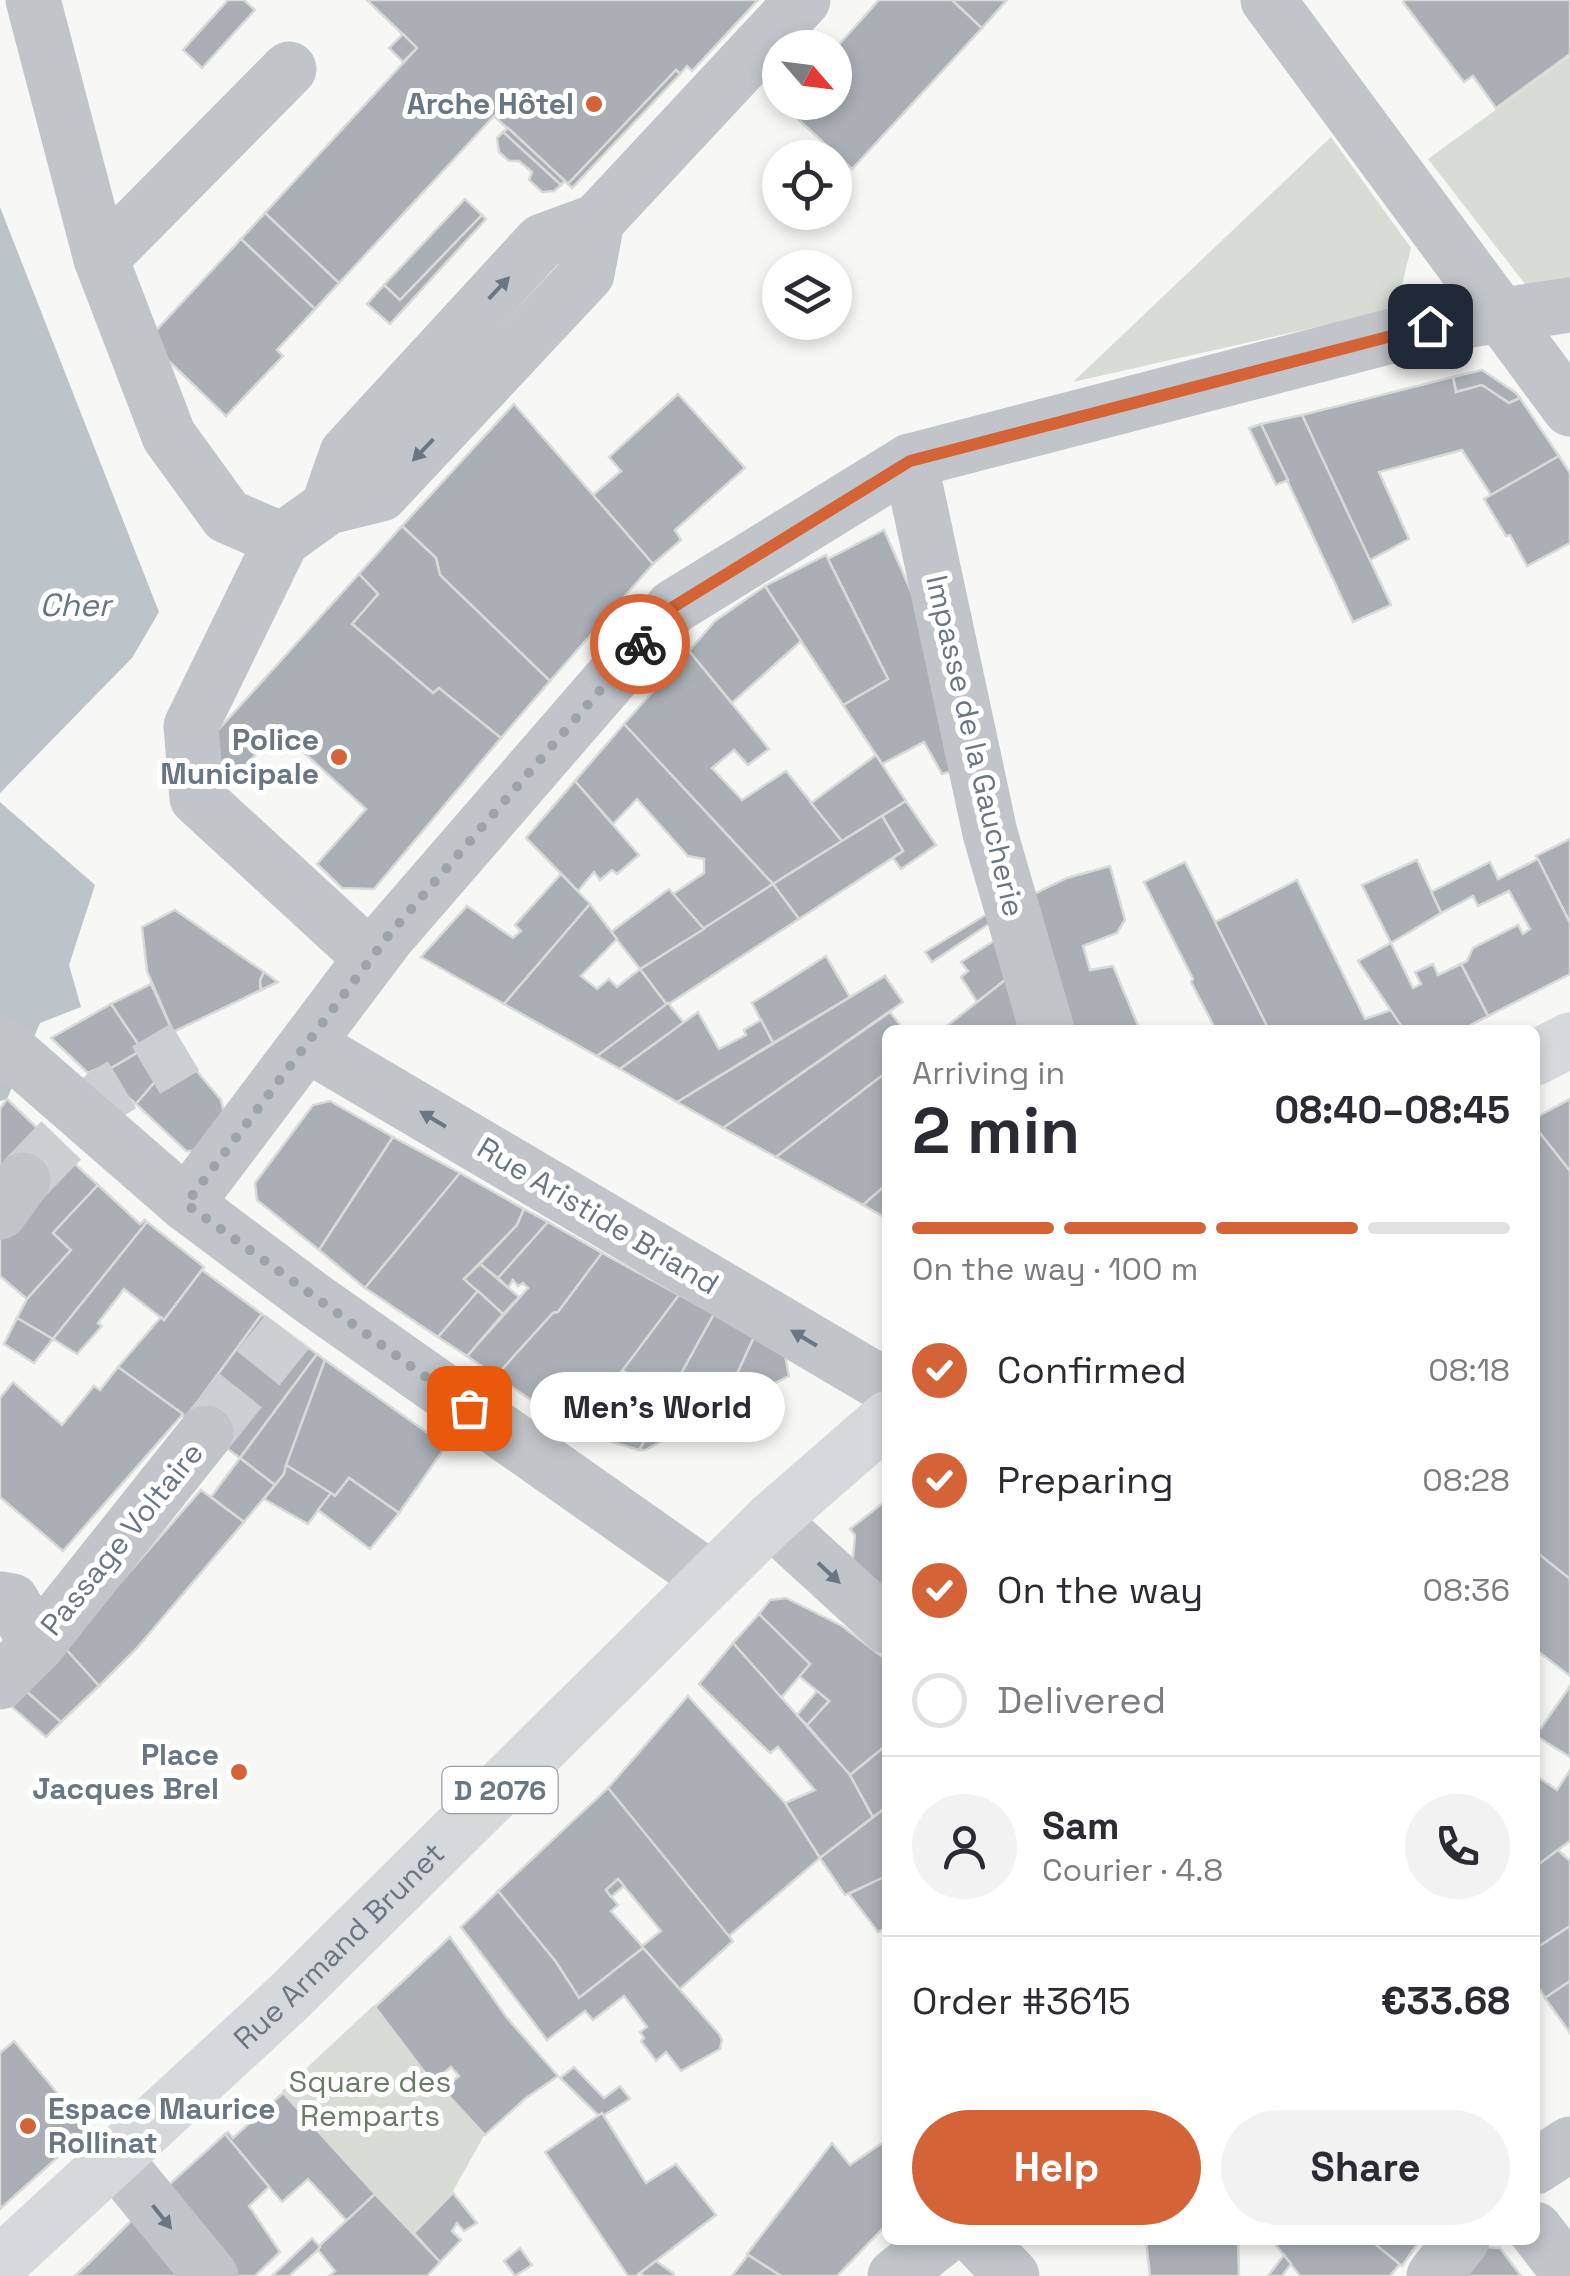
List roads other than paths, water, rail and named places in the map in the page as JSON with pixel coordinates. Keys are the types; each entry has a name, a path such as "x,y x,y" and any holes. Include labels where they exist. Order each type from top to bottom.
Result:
{"main road":[{"path":"1540,1055 1570,1040"},
{"name":"D 2076","path":"711,1579 771,1520 882,1423"},
{"name":"Rue Armand Brunet","path":"0,2264 287,1999 711,1579"}],"street":[{"path":"34,0 102,258 169,436 227,516 282,540"},
{"path":"371,958 197,798 191,726 282,540 328,507 347,452 542,241 597,221 803,0"},
{"path":"1268,0 1570,409"},
{"path":"102,258 289,70"},
{"path":"186,1204 371,958 673,607 910,461 1430,326 1570,305"},
{"name":"Impasse de la Gaucherie","path":"910,461 990,833 1046,1025"},
{"name":"Rue Aristide Briand","path":"308,1045 882,1383"},
{"path":"15,1056 186,1204 300,1316 711,1579"},
{"name":"Passage Voltaire","path":"18,1664 206,1433"},
{"path":"771,1520 882,1622"},
{"path":"0,1599 12,1601 18,1664"},
{"path":"1540,2164 1570,2144"},
{"path":"114,2158 211,2276"},
{"path":"1540,2236 1570,2276"},
{"path":"894,2276 934,2245"},
{"path":"983,2245 1012,2276"},
{"path":"1434,2276 1458,2245"}],"water":[{"name":"Cher","path":"0,207 159,612 132,658 0,793"},
{"path":"0,802 95,885 69,965 81,1007 40,1023 7,1099 0,1101"}],"tunnel":[{"path":"23,1180 105,1095 185,1047"},
{"path":"206,1433 287,1332"}],"place":[{"name":"Arche Hôtel","path":"594,104"},
{"name":"Police Municipale","path":"339,757"},
{"name":"Men’s World","path":"469,1408"},
{"name":"Place Jacques Brel","path":"239,1772"},
{"name":"Espace Maurice Rollinat","path":"28,2126"}],"park label":[{"name":"Square des Remparts","path":"370,2099"}]}
